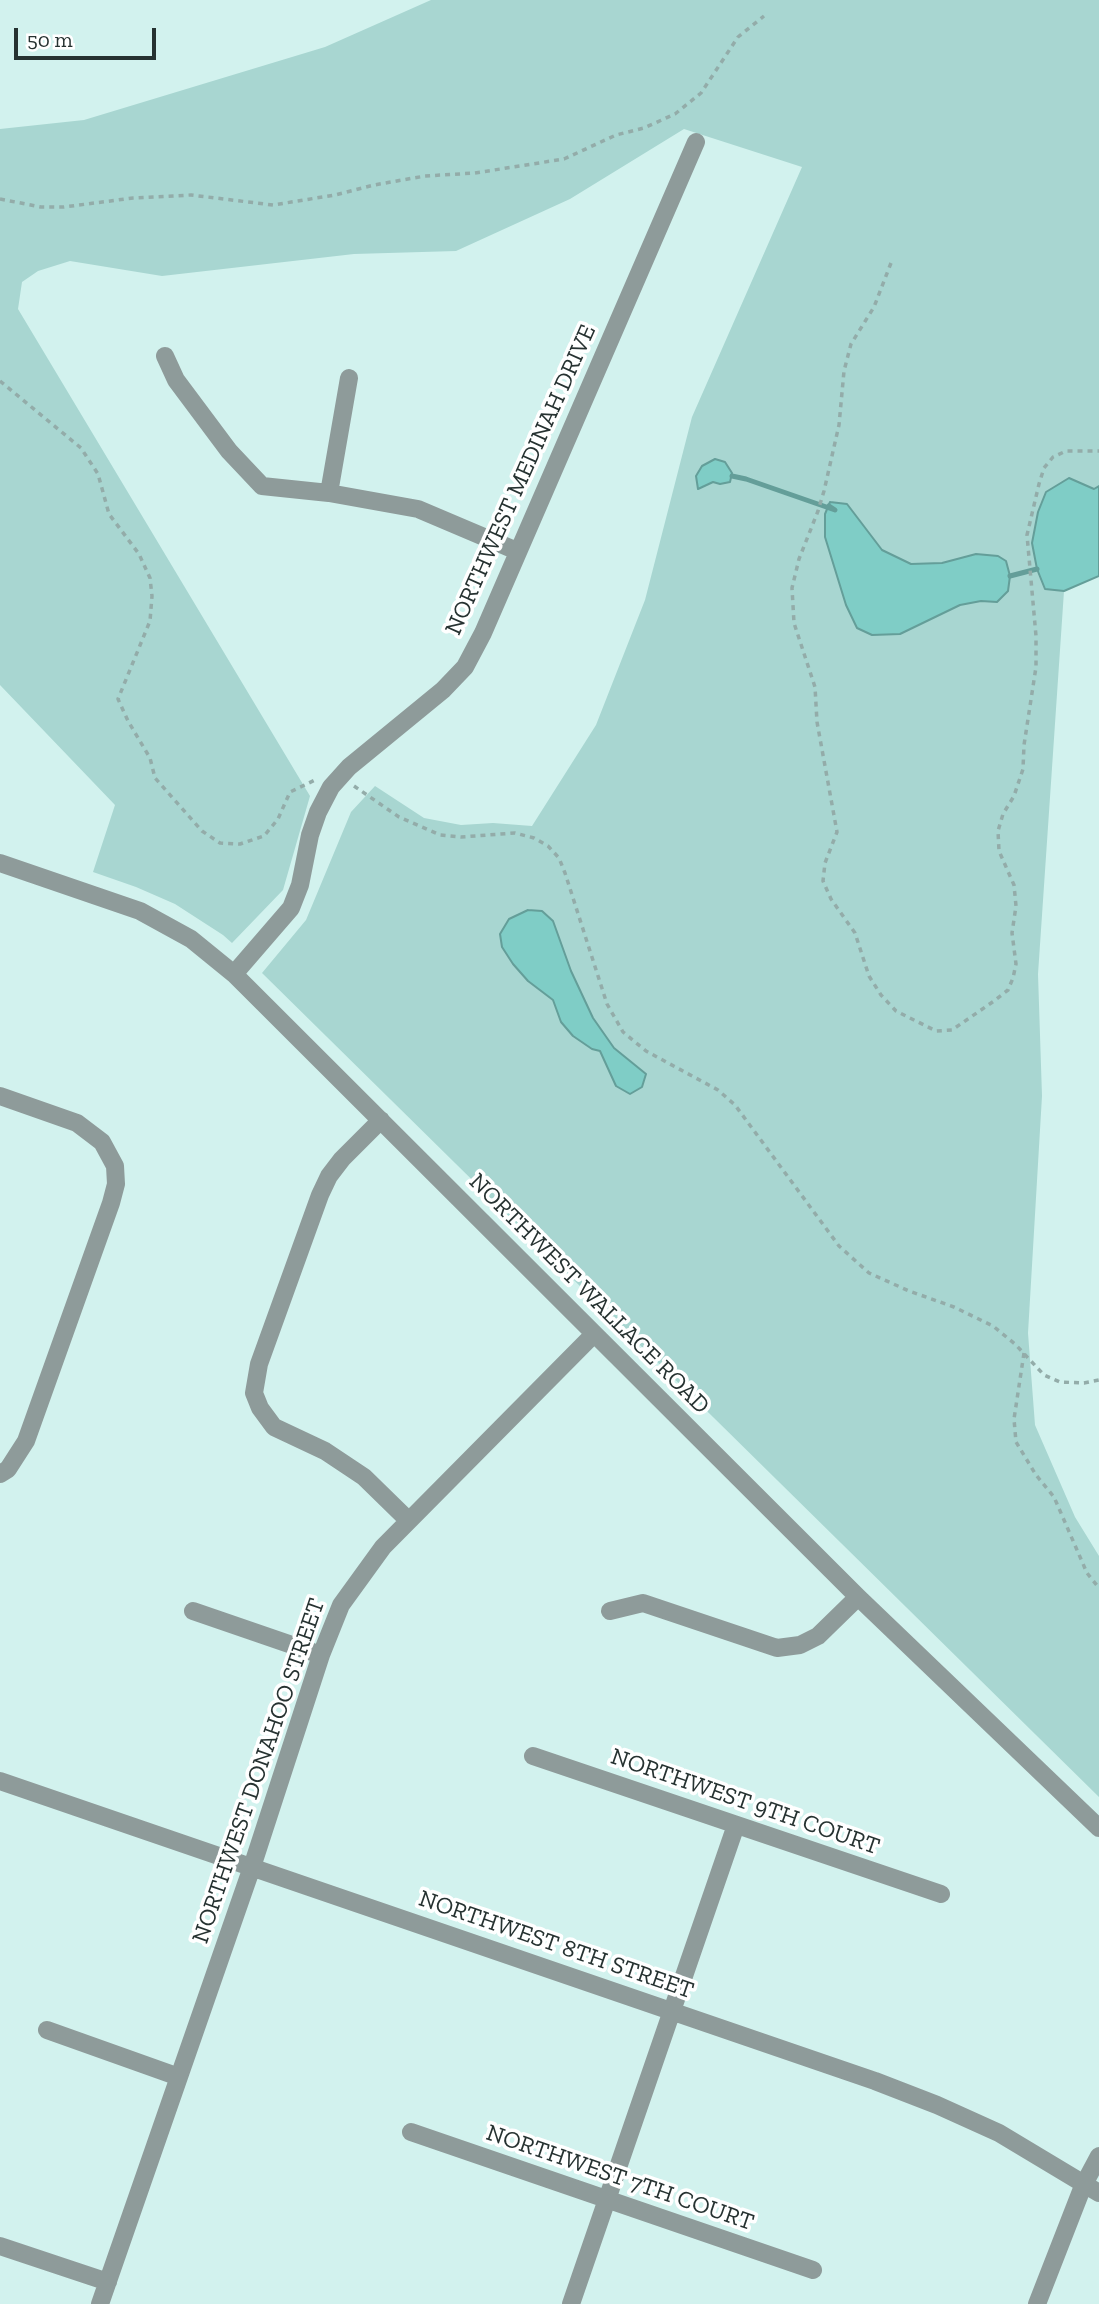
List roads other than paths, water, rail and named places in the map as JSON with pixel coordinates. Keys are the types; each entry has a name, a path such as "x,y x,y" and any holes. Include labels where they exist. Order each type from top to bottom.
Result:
{"street":[{"name":"NORTHWEST MEDINAH DRIVE","path":"234,974 291,908 300,885 310,835 331,787 443,690 465,667 483,634 696,142"},
{"path":"165,356 176,380 229,451 262,486 329,493 418,509 517,551"},
{"path":"329,493 349,378"},
{"name":"NORTHWEST WALLACE ROAD","path":"0,863 140,911 191,939 234,974 859,1597 1099,1828"},
{"path":"0,1096 77,1123 102,1142 115,1166 116,1184 26,1441 8,1469 0,1474"},
{"path":"381,1121 342,1159 329,1176 320,1195 259,1364 254,1393 260,1408 274,1427 325,1451 364,1477 408,1520"},
{"name":"NORTHWEST DONAHOO STREET","path":"100,2304 321,1655 341,1605 363,1572 408,1520 594,1334"},
{"path":"610,1611 643,1603 777,1648 800,1645 818,1636 859,1597"},
{"path":"193,1611 321,1655"},
{"name":"NORTHWEST 9TH COURT","path":"533,1756 941,1894"},
{"name":"NORTHWEST 8TH STREET","path":"0,1781 876,2081 999,2133 1091,2189"},
{"path":"571,2304 736,1825"},
{"path":"47,2030 178,2077"},
{"name":"NORTHWEST 7TH COURT","path":"411,2132 813,2270"},
{"path":"1037,2304 1091,2189 1099,2156"},
{"path":"0,2246 108,2282"}],"waterway":[{"path":"732,476 835,510 829,506"},
{"path":"1010,576 1037,569"}]}
